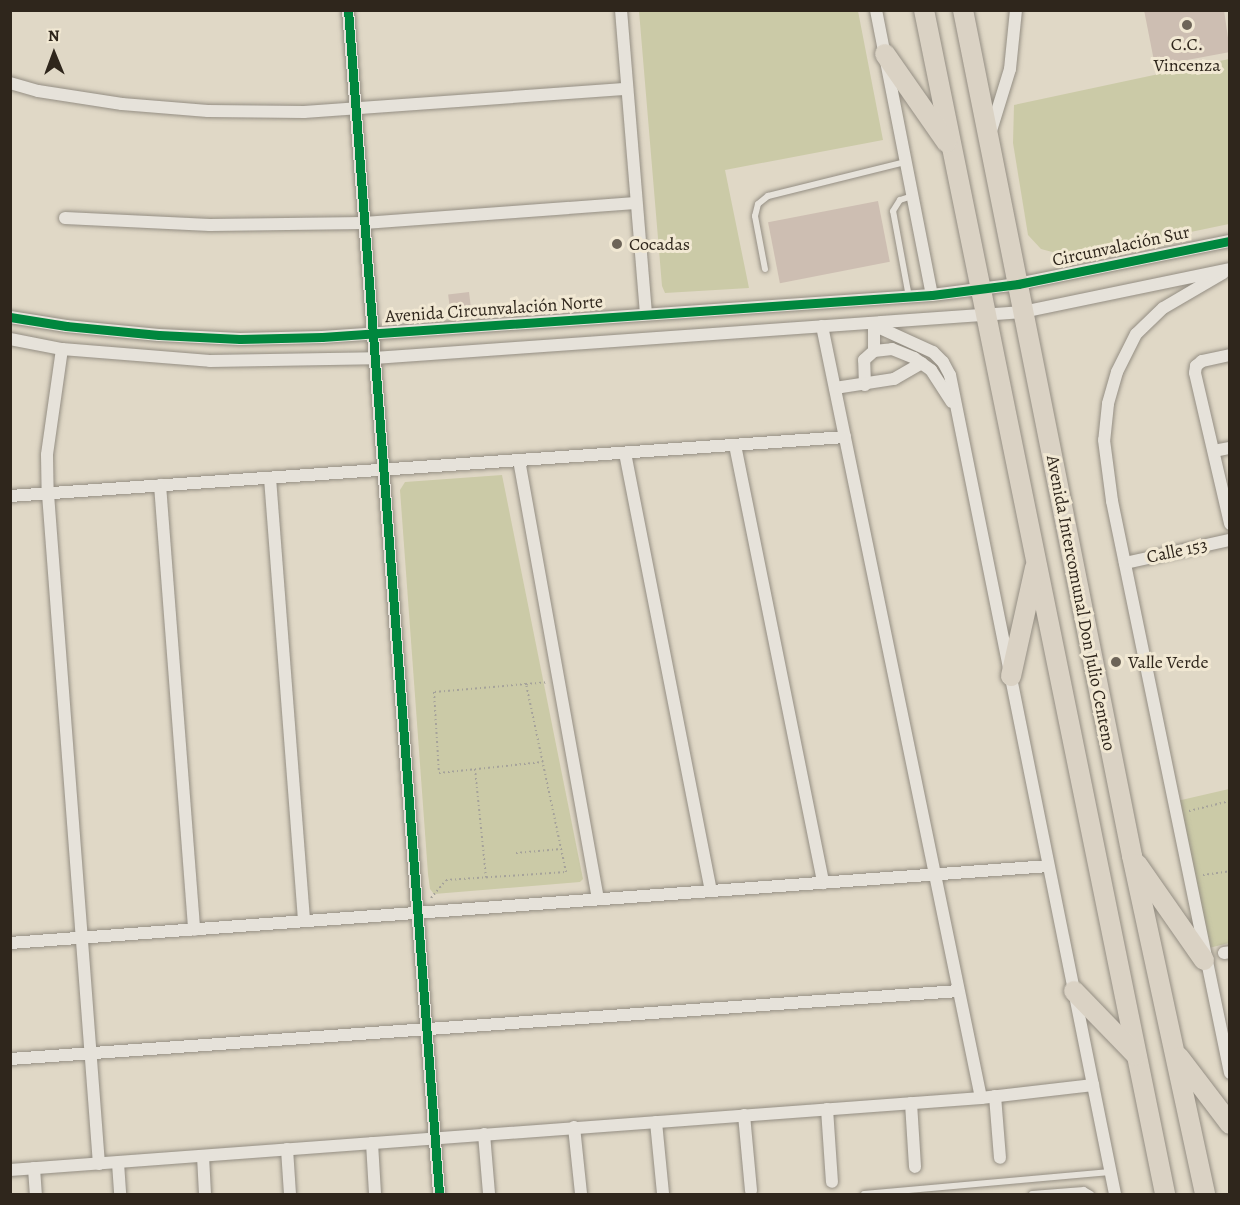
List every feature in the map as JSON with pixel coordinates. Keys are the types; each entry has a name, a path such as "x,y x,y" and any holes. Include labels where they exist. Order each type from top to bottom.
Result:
{"main road":[{"name":"Avenida Intercomunal Don Julio Centeno","path":"924,10 984,315 1037,560 1165,1194"},
{"name":"Avenida Intercomunal Don Julio Centeno","path":"963,10 1132,856 1205,1194"},
{"path":"885,54 952,149"},
{"path":"1011,676 1037,560"},
{"path":"1132,856 1204,960"},
{"path":"1074,991 1136,1055"},
{"path":"1173,1050 1230,1124"}],"street":[{"path":"348,10 439,1194"},
{"path":"621,10 646,315"},
{"path":"876,10 932,295"},
{"path":"988,141 1010,69 1016,10"},
{"path":"10,83 38,91 122,104 208,111 304,112 627,89"},
{"path":"65,218 210,225 364,223 635,202"},
{"name":"Circunvalación Sur","path":"979,289 1018,284 1230,241"},
{"path":"10,339 62,349 210,361 374,358 1023,312 1230,269"},
{"path":"1230,269 1163,308 1136,334 1117,372 1108,404 1104,440 1112,501 1204,960 1228,1054 1230,1073"},
{"name":"Avenida Circunvalación Norte","path":"10,317 66,326 159,335 240,339 372,334 909,297 979,289"},
{"path":"870,324 874,351"},
{"path":"870,324 933,352 943,362 950,375 1115,1194"},
{"path":"822,326 981,1098"},
{"path":"62,349 47,455 48,494 82,938 88,1055 99,1164"},
{"path":"865,385 864,360 874,351 892,349 922,363 940,380 957,410"},
{"path":"1230,355 1202,361 1196,366 1230,524"},
{"path":"835,388 894,379 922,363"},
{"path":"10,496 845,437"},
{"path":"735,445 823,883"},
{"path":"1214,452 1230,448"},
{"path":"625,453 711,891"},
{"path":"519,460 598,899"},
{"path":"270,478 304,921"},
{"path":"160,485 194,930"},
{"name":"Calle 153","path":"1125,563 1230,540"},
{"path":"10,943 1048,866"},
{"path":"10,1059 958,991"},
{"path":"10,1170 981,1098 1093,1085"},
{"path":"995,1096 1000,1158"},
{"path":"910,1103 915,1167"},
{"path":"827,1109 831,1182"},
{"path":"744,1115 751,1191"},
{"path":"656,1122 663,1194"},
{"path":"574,1127 581,1194"},
{"path":"484,1134 489,1194"},
{"path":"372,1143 375,1194"},
{"path":"287,1149 290,1194"},
{"path":"203,1156 205,1194"},
{"path":"118,1163 120,1194"},
{"path":"34,1168 36,1194"}],"lane":[{"path":"765,269 755,216 758,204 768,196 906,162"},
{"path":"909,297 893,211 900,200 913,196"},
{"path":"864,1194 1110,1173"},
{"path":"1032,1194 1084,1190 1091,1194"}],"path":[{"path":"542,762 439,773 434,692 558,681"},
{"path":"418,913 446,880 566,872 526,684"},
{"path":"475,769 486,877"},
{"path":"1175,814 1230,801"},
{"path":"516,853 561,849"},
{"path":"1188,878 1230,871"}],"green space":[{"path":"639,11 858,11 883,140 725,170 749,288 665,293 662,286"},
{"path":"1229,59 1229,224 1080,255 1041,249 1028,235 1013,143 1014,105"},
{"path":"502,475 583,879 580,882 434,894 430,889 428,874 400,490 405,482"},
{"path":"1229,789 1229,943 1209,948 1177,801"}],"building":[{"name":"C.C. Vincenza","path":"1144,10 1224,10 1230,52 1155,66"},
{"path":"878,201 890,262 780,283 768,222"},
{"path":"469,292 472,318 451,320 448,295"}],"cycle path":[{"path":"348,10 439,1194"},
{"path":"10,317 66,326 159,335 240,339 322,337 932,295 1018,284 1230,241"}],"place":[{"name":"C.C. Vincenza","path":"1187,25"},
{"name":"Cocadas","path":"617,244"},
{"name":"Valle Verde","path":"1116,662"}]}
